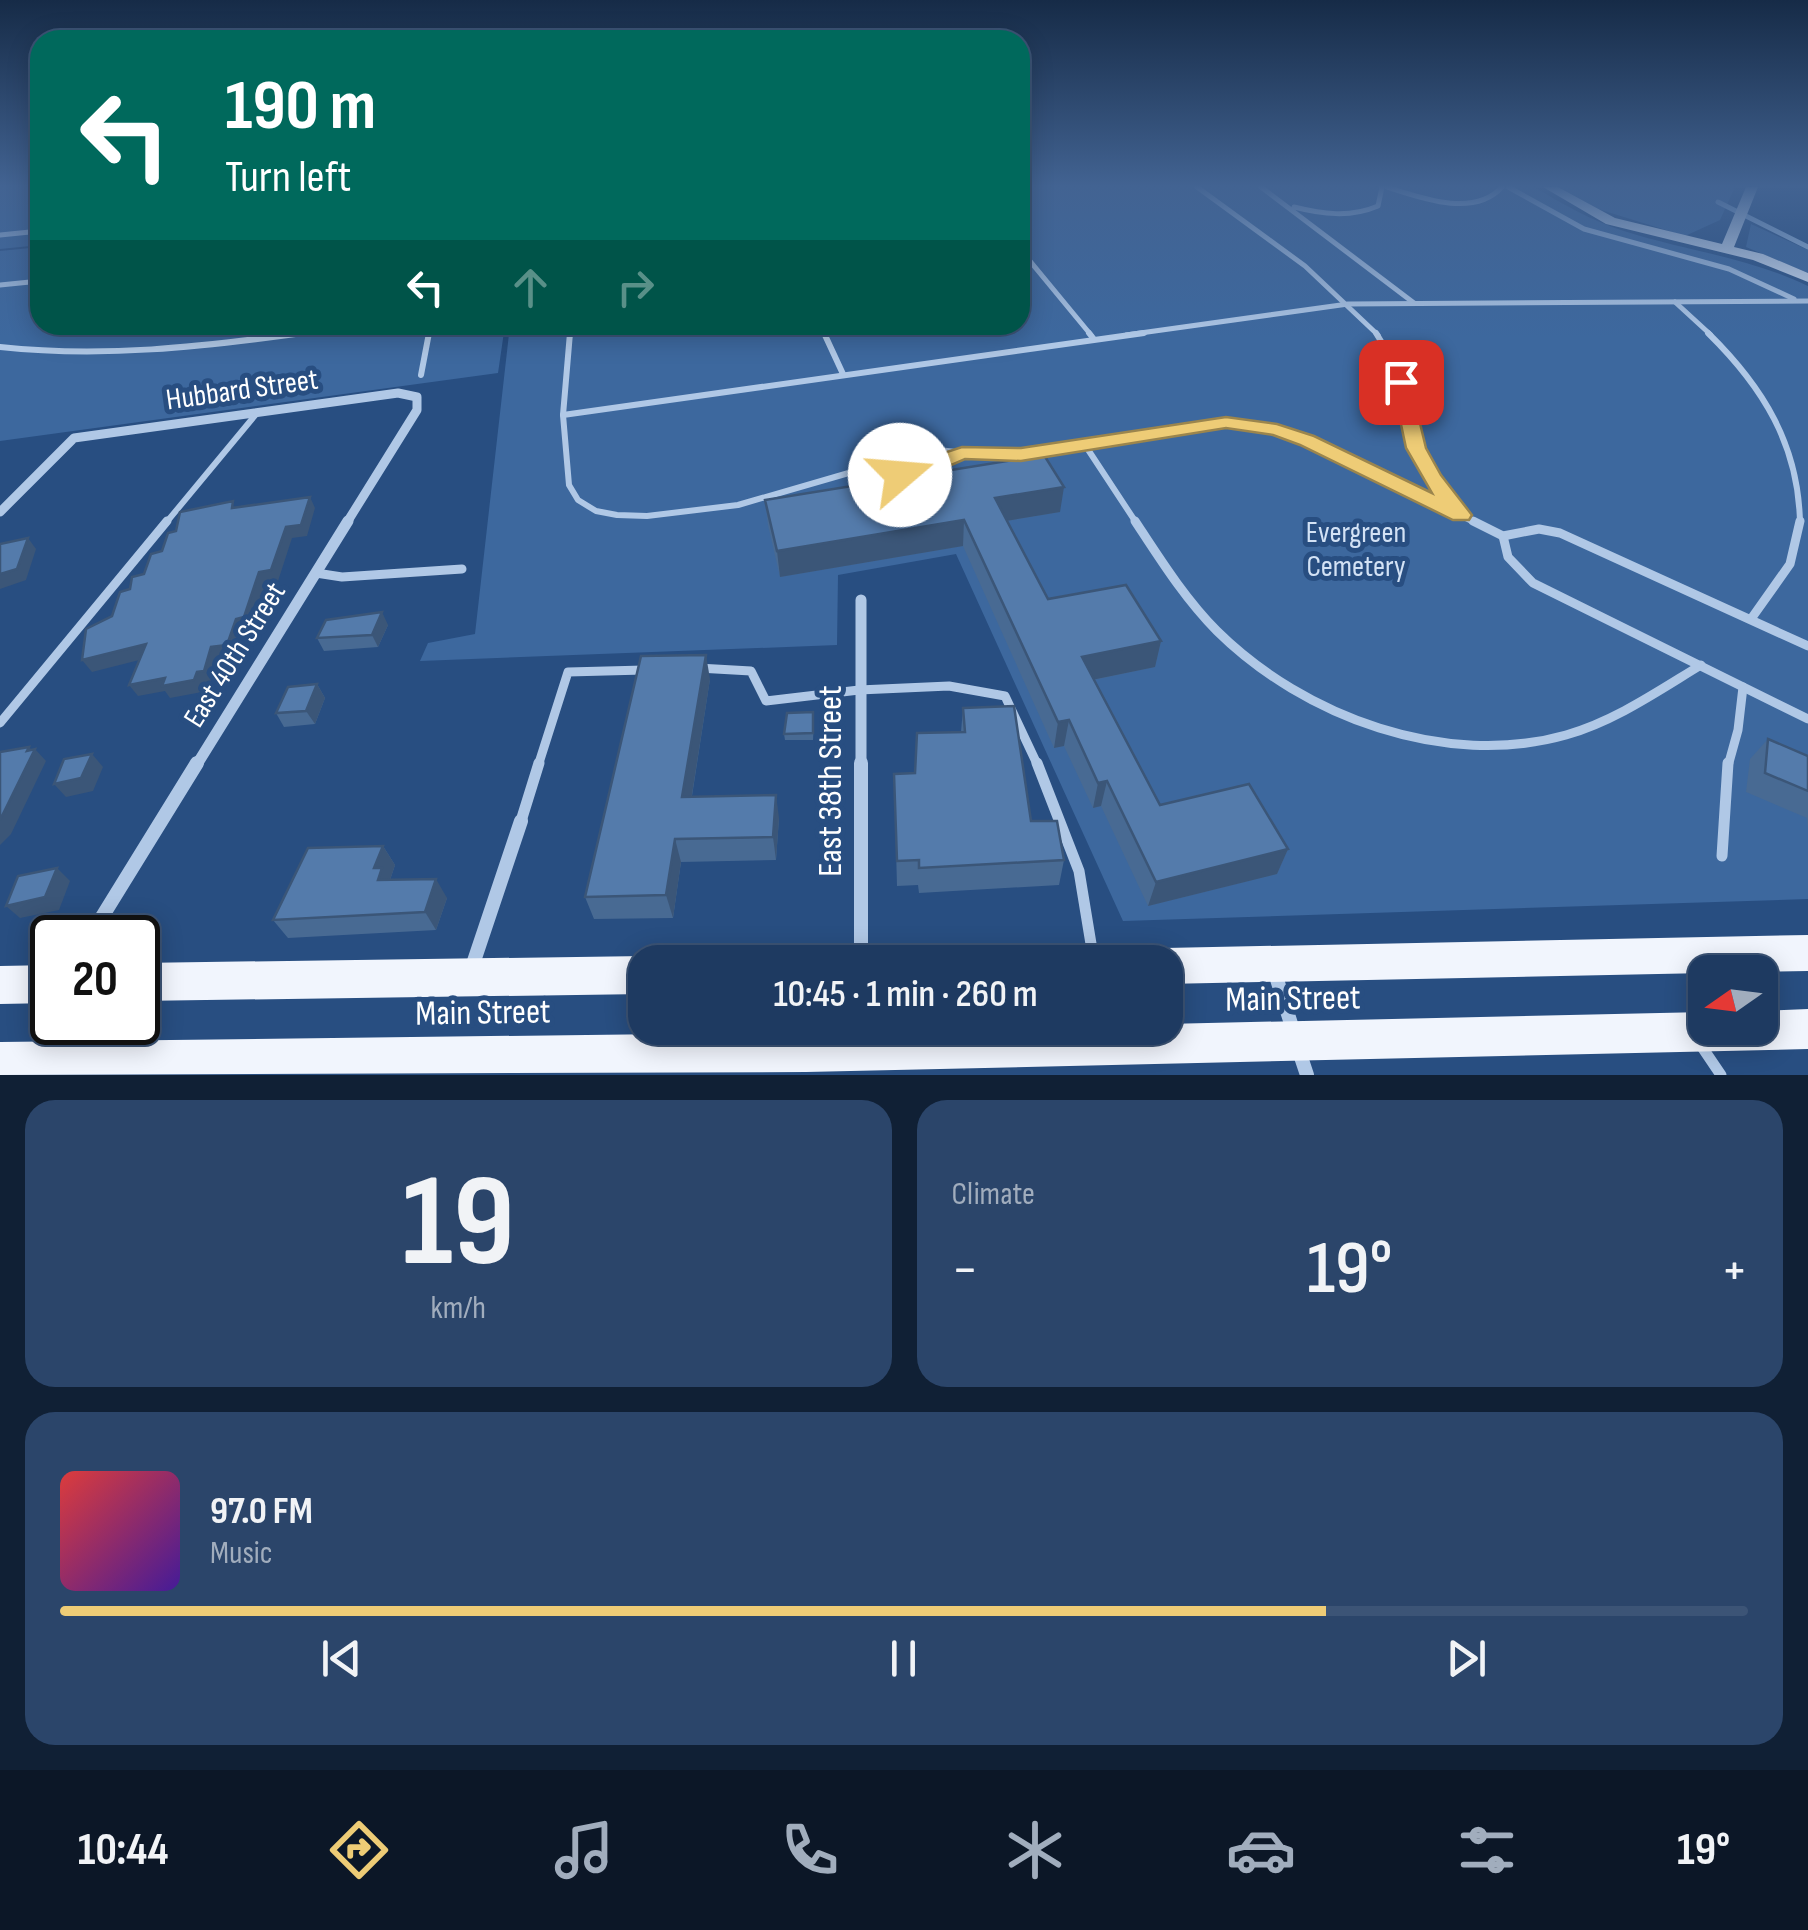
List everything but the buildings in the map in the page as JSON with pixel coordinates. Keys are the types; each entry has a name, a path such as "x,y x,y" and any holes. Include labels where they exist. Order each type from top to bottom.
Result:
{"main road":[{"name":"Main Street","path":"1183,966 1808,953"},
{"name":"Main Street","path":"160,982 628,975"},
{"path":"0,985 30,984"},
{"name":"Main Street","path":"1778,1030 1808,1029"},
{"name":"Main Street","path":"913,1045 982,1054 1104,1052 1302,1059 1688,1032"},
{"name":"Main Street","path":"0,1062 116,1068 643,1064 806,1051 830,1045"}],"street":[{"path":"1679,237 1727,249 1808,278"},
{"path":"1727,249 1731,237"},
{"name":"Hubbard Street","path":"0,512 74,438 398,393 417,397"},
{"name":"East 40th Street","path":"103,915 417,410 417,397"},
{"name":"East 38th Street","path":"860,945 861,600"},
{"path":"469,976 521,821"},
{"path":"1272,964 1302,1059"}],"lane":[{"path":"1262,237 1348,304 1376,331 1395,361 1416,448 1431,477 1461,515"},
{"path":"1328,237 1414,304"},
{"path":"1606,237 1744,271 1797,301"},
{"path":"1030,261 1093,338"},
{"path":"0,285 30,282"},
{"path":"563,415 1348,304 1808,301"},
{"path":"1675,302 1754,378 1788,435 1799,464 1802,511 1794,555 1751,619"},
{"path":"0,347 52,352 119,351 269,335"},
{"path":"421,375 428,335"},
{"path":"571,335 563,415 569,485 578,500 596,511 647,516 738,505 859,470 895,447 916,444 962,453 1021,454 1202,425 1248,424 1307,440 1503,536 1538,529 1560,533 1808,646"},
{"path":"825,335 843,374"},
{"path":"0,723 257,413"},
{"path":"1085,445 1215,630 1282,684 1335,711 1388,730 1441,742 1526,744 1565,735 1628,710 1701,665"},
{"path":"859,470 900,475 919,472 962,453"},
{"path":"1503,536 1503,550 1514,567 1533,583 1808,719"},
{"path":"316,572 342,577 462,569"},
{"path":"694,668 730,667 751,672 766,701 859,690 949,686 1005,696 1032,749 1079,871 1091,945"},
{"path":"521,821 568,672 658,669"},
{"path":"1722,856 1729,754 1738,730 1744,686"},
{"path":"1701,1045 1721,1075"}],"green space":[{"path":"0,237 30,237 30,246 0,249"},
{"name":"Evergreen Cemetery","path":"1030,237 1644,237 1763,268 1808,286 1808,899 1123,921 956,554 838,575 837,645 420,661 428,643 475,634 509,335 1030,335"},
{"path":"1748,237 1780,237 1808,250 1808,273 1746,247"},
{"path":"30,248 30,335 504,335 498,373 0,441 0,251"}],"waterway":[{"path":"1788,237 1808,247"}],"route":[{"path":"900,475 919,472 962,453 1021,454 1226,422 1277,430 1307,440 1461,515 1431,477 1416,448 1401,382"}]}
